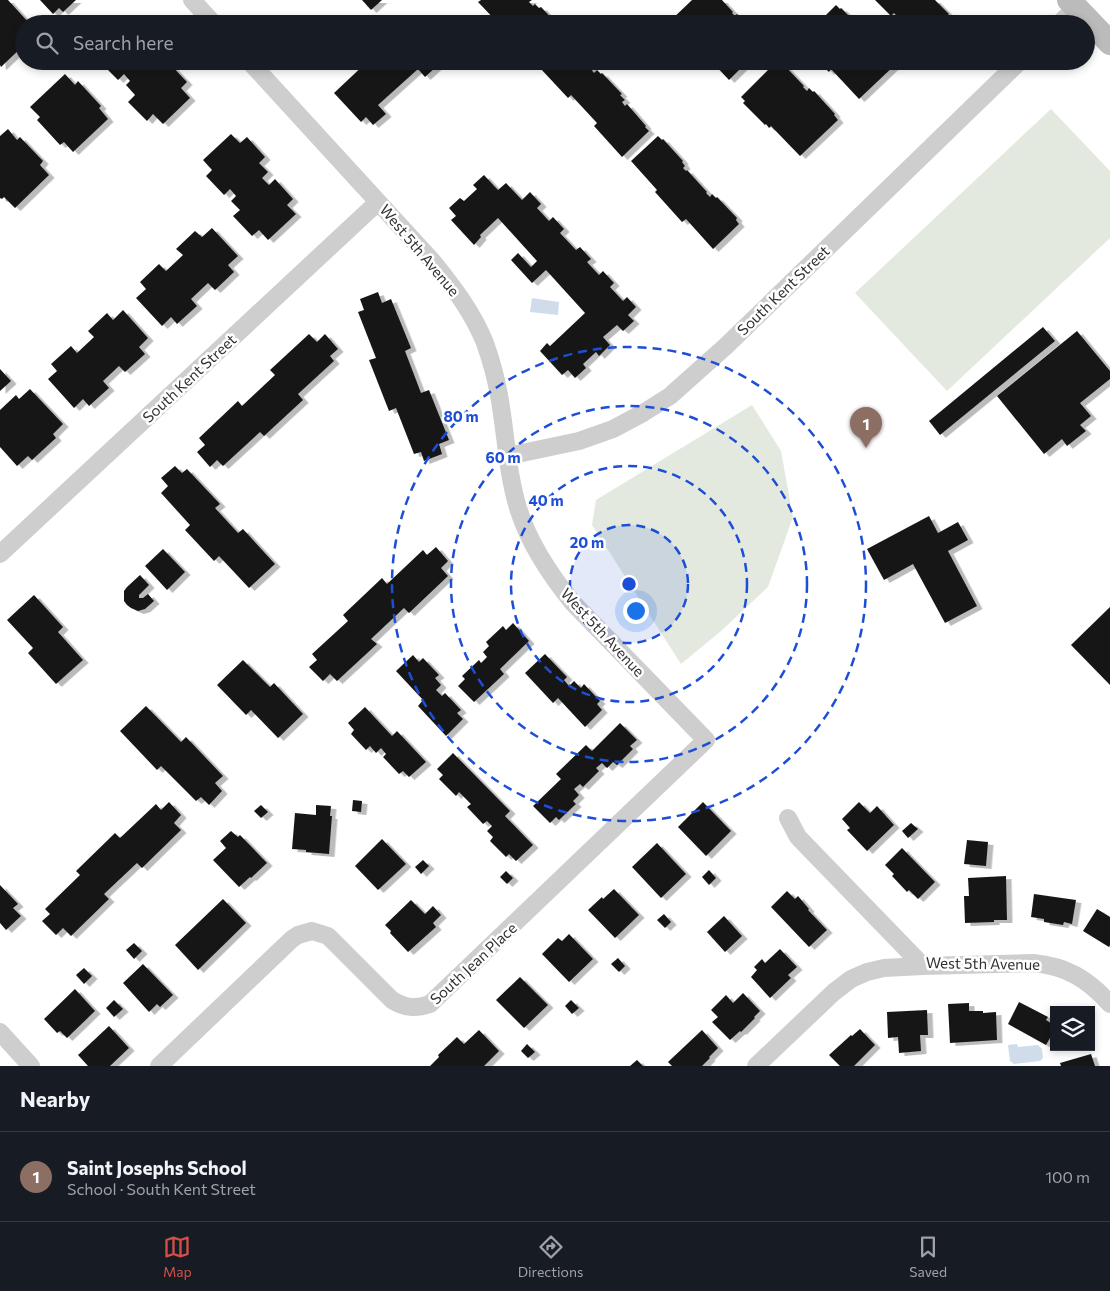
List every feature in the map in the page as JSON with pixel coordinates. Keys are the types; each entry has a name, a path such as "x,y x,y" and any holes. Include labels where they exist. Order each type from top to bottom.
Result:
{"main road":[{"path":"1072,4 1083,15"},
{"path":"1095,28 1110,43"}],"street":[{"path":"192,0 206,15"},
{"path":"1064,15 1072,4"},
{"name":"West 5th Avenue","path":"257,70 434,263 456,290 472,315 484,343 499,393 514,490 520,512 534,544 557,584 573,603 706,740"},
{"name":"South Kent Street","path":"508,456 579,442 614,429 670,396 726,346 1011,70"},
{"name":"South Kent Street","path":"0,554 378,202"},
{"name":"South Jean Place","path":"159,1066 292,939 312,931 328,936 400,1006 420,1008 430,1004 706,740"},
{"name":"West 5th Avenue","path":"788,818 798,836 922,966 1046,964 1063,969 1081,978 1099,992 1110,1004"},
{"path":"756,1066 834,992 851,979 867,972 884,968 922,966"},
{"path":"0,1032 31,1066"}],"shaded area":[{"path":"1051,109 1110,171 1110,238 947,391 855,293"},
{"path":"752,405 781,451 793,517 768,587 721,631 681,664 592,525 596,500"}],"water":[{"path":"532,298 559,302 558,315 530,312"},
{"path":"1017,1044 1018,1047 1038,1045 1042,1049 1043,1058 1040,1061 1014,1064 1010,1061 1008,1045"}],"building":[{"path":"0,0 8,0 22,15 15,15 15,54 1,67"},
{"path":"40,0 76,0 63,12 59,8 53,14"},
{"path":"362,0 382,0 371,10"},
{"path":"481,0 532,0 529,2 533,6 535,4 539,8 541,7 549,15 490,15 478,2"},
{"path":"692,0 722,0 734,15 676,15"},
{"path":"875,0 935,0 949,14 896,15 894,13 890,15"},
{"path":"836,5 848,15 826,15"},
{"path":"108,70 176,70 187,82 181,88 190,98 163,124 153,114 147,121 128,102 135,95 126,85 130,81 124,74 118,80"},
{"path":"358,70 417,70 378,105 386,114 373,125 366,117 361,122 334,93"},
{"path":"419,70 433,70 425,77"},
{"path":"542,70 592,70 594,73 597,70 622,94 620,95 625,100 622,102 625,106 627,104 649,131 622,157 594,126 597,123 571,95 568,98"},
{"path":"720,70 739,70 729,80"},
{"path":"768,70 789,70 807,91 809,88 814,91 835,114 838,120 800,156 771,126 769,128 765,125 743,103 745,101 741,97"},
{"path":"832,70 890,70 859,99"},
{"path":"65,74 75,85 78,81 101,106 99,108 108,119 73,152 64,142 60,145 37,120 40,117 30,107"},
{"path":"8,129 17,140 20,137 43,161 40,165 49,175 15,208 4,197 0,198 0,136"},
{"path":"231,134 240,143 247,137 265,157 259,163 268,172 262,178 269,185 275,179 293,199 287,205 296,214 268,240 259,230 252,236 233,216 240,210 231,201 236,196 230,189 224,195 206,176 212,170 203,160"},
{"path":"658,136 683,161 685,166 683,168 687,170 706,193 710,197 712,194 717,197 737,218 736,220 739,224 713,249 686,219 682,222 631,161"},
{"path":"484,175 498,190 506,183 522,200 530,192 541,204 537,208 549,221 553,217 564,229 560,233 576,250 580,247 591,259 587,262 599,275 603,271 614,283 610,287 623,301 627,297 636,307 628,315 634,321 623,331 617,325 603,337 610,345 599,356 596,352 583,364 586,368 575,378 568,370 562,375 540,351 547,343 550,346 585,313 546,270 532,283 511,260 518,253 531,267 537,261 498,218 480,235 481,237 474,245 451,220 456,216 449,208 460,198 464,201 477,189 473,185"},
{"path":"212,228 238,256 228,265 234,272 215,290 208,283 191,299 197,306 177,324 171,317 162,326 136,298 146,289 140,282 159,264 166,271 183,255 176,249 195,231 202,237"},
{"path":"378,292 382,303 391,299 411,348 405,351 421,393 429,390 449,440 439,444 442,454 424,461 421,452 414,454 396,408 389,411 369,360 376,358 358,312 364,310 360,299"},
{"path":"123,310 148,338 139,347 145,354 125,372 119,366 103,381 109,388 89,406 83,399 74,408 48,379 57,371 51,364 71,346 77,353 94,337 88,331 107,313 113,320"},
{"path":"1043,327 1055,341 940,435 929,421"},
{"path":"1077,331 1110,371 1110,379 1080,403 1091,416 1080,425 1086,431 1067,446 1062,439 1044,454 997,396"},
{"path":"309,334 317,342 325,334 338,349 330,356 334,361 298,394 303,400 264,436 260,432 223,466 217,460 210,467 197,452 205,445 199,438 238,401 242,406 275,375 270,370"},
{"path":"0,369 11,381 0,391"},
{"path":"30,389 63,424 53,434 56,438 32,460 28,456 17,466 0,447 0,410 16,395 19,399"},
{"path":"175,466 182,473 187,469 220,504 215,508 238,533 243,529 275,564 249,588 219,556 214,561 185,530 190,525 161,493 168,486 161,478"},
{"path":"929,516 938,533 958,522 968,540 948,551 977,606 945,623 913,564 884,580 867,549"},
{"path":"436,547 448,561 441,568 448,576 409,613 404,608 371,639 377,644 337,681 330,674 323,681 309,667 317,660 312,654 348,621 343,615 382,578 387,584 423,550 427,555"},
{"path":"163,549 185,572 167,590 145,566"},
{"path":"140,575 149,585 139,595 139,598 143,598 148,594 154,601 145,609 138,611 131,608 124,601 124,591"},
{"path":"34,595 63,627 58,632 83,660 56,684 28,653 33,648 7,620"},
{"path":"1110,607 1110,685 1071,645"},
{"path":"513,623 529,641 500,669 504,674 474,702 458,686 465,679 462,676 479,660 481,663 487,657 483,652 489,646 486,642 503,626 506,630"},
{"path":"545,654 567,677 564,680 569,686 574,681 581,688 584,684 600,701 597,704 602,710 585,727 558,698 553,703 525,673"},
{"path":"413,655 419,662 423,658 439,675 435,678 441,685 436,690 442,696 445,693 461,710 457,713 463,719 446,736 418,706 423,700 396,671"},
{"path":"243,660 270,687 274,683 303,714 278,738 251,710 246,715 217,685"},
{"path":"146,706 181,742 186,737 223,776 215,783 222,791 209,805 201,797 196,801 161,766 157,770 120,731"},
{"path":"365,707 392,736 397,731 426,762 409,777 403,771 399,774 383,757 386,754 381,748 376,753 370,746 366,750 351,734 354,730 348,723"},
{"path":"620,723 637,740 630,746 633,749 617,765 613,762 607,768 602,763 596,768 599,771 583,787 580,784 574,789 579,795 573,801 576,804 559,820 556,817 550,823 533,806 561,779 556,774 586,745 592,751"},
{"path":"453,753 510,811 505,816 533,845 516,861 509,854 506,857 490,841 493,837 487,831 492,826 487,821 483,824 467,807 471,804 459,792 456,796 439,779 443,775 437,769"},
{"path":"353,800 362,801 361,812 352,811"},
{"path":"169,802 181,815 174,823 181,830 142,868 137,863 104,894 109,899 71,936 63,928 56,935 42,921 50,914 45,909 80,875 76,871 115,833 120,838 156,804 161,810"},
{"path":"703,802 731,831 706,856 678,827"},
{"path":"859,802 870,813 877,806 894,825 867,851 847,830 850,828 842,819"},
{"path":"261,805 268,812 261,818 254,811"},
{"path":"316,805 331,806 329,854 292,849 295,813 316,815"},
{"path":"911,823 918,829 908,838 902,831"},
{"path":"231,831 238,837 240,835 267,863 239,887 213,860 226,848 220,841"},
{"path":"382,839 406,864 378,890 355,866"},
{"path":"967,840 988,842 986,866 964,864"},
{"path":"657,843 686,874 661,898 632,867"},
{"path":"902,848 935,882 918,899 909,890 907,892 892,876 894,874 885,865"},
{"path":"423,860 429,866 421,874 415,867"},
{"path":"709,870 716,878 709,885 702,877"},
{"path":"506,871 513,878 507,884 500,877"},
{"path":"1006,876 1007,920 965,923 964,896 969,896 968,878"},
{"path":"0,885 18,904 13,908 21,916 6,930 0,923"},
{"path":"614,889 639,915 615,938 588,910"},
{"path":"787,891 795,899 798,896 827,930 809,947 771,907"},
{"path":"1034,894 1076,900 1072,924 1064,922 1063,925 1044,922 1044,919 1031,917"},
{"path":"223,899 246,923 198,970 175,945"},
{"path":"411,900 425,914 433,906 441,915 433,923 436,927 408,952 385,925"},
{"path":"1097,909 1110,917 1109,947 1083,931"},
{"path":"664,914 671,922 665,928 657,920"},
{"path":"724,916 742,936 725,952 707,932"},
{"path":"569,934 593,959 569,982 542,954 558,938 562,941"},
{"path":"134,943 142,951 134,959 126,950"},
{"path":"780,949 797,967 788,975 791,978 770,998 751,977 757,970 754,967 762,959 765,963"},
{"path":"618,958 625,966 619,972 611,964"},
{"path":"143,964 173,995 160,1007 157,1004 149,1012 123,983"},
{"path":"84,968 92,976 84,984 76,975"},
{"path":"520,977 548,1005 524,1028 496,1000"},
{"path":"75,989 95,1011 67,1038 60,1031 57,1033 44,1019"},
{"path":"743,993 760,1011 741,1032 730,1040 712,1022 718,1017 711,1010 726,995 733,1003"},
{"path":"114,1000 123,1009 114,1017 106,1008"},
{"path":"571,1000 579,1008 572,1014 565,1006"},
{"path":"1019,1002 1048,1017 1046,1020 1050,1022 1050,1038 1046,1045 1008,1024"},
{"path":"969,1003 969,1011 996,1012 997,1040 950,1043 948,1004"},
{"path":"927,1010 928,1035 920,1035 921,1051 899,1053 898,1037 888,1038 887,1012"},
{"path":"109,1026 129,1048 110,1066 88,1066 78,1055"},
{"path":"860,1029 875,1045 854,1066 840,1066 829,1055"},
{"path":"479,1030 499,1051 484,1066 430,1066 439,1057 438,1055 457,1037 464,1044"},
{"path":"702,1030 718,1048 710,1058 702,1066 672,1066 668,1062"},
{"path":"527,1044 535,1052 528,1058 521,1051"},
{"path":"1091,1054 1095,1066 1061,1066 1060,1063"},
{"path":"637,1060 643,1066 630,1066"}],"place":[{"name":"Saint Josephs School","path":"866,448"}]}
